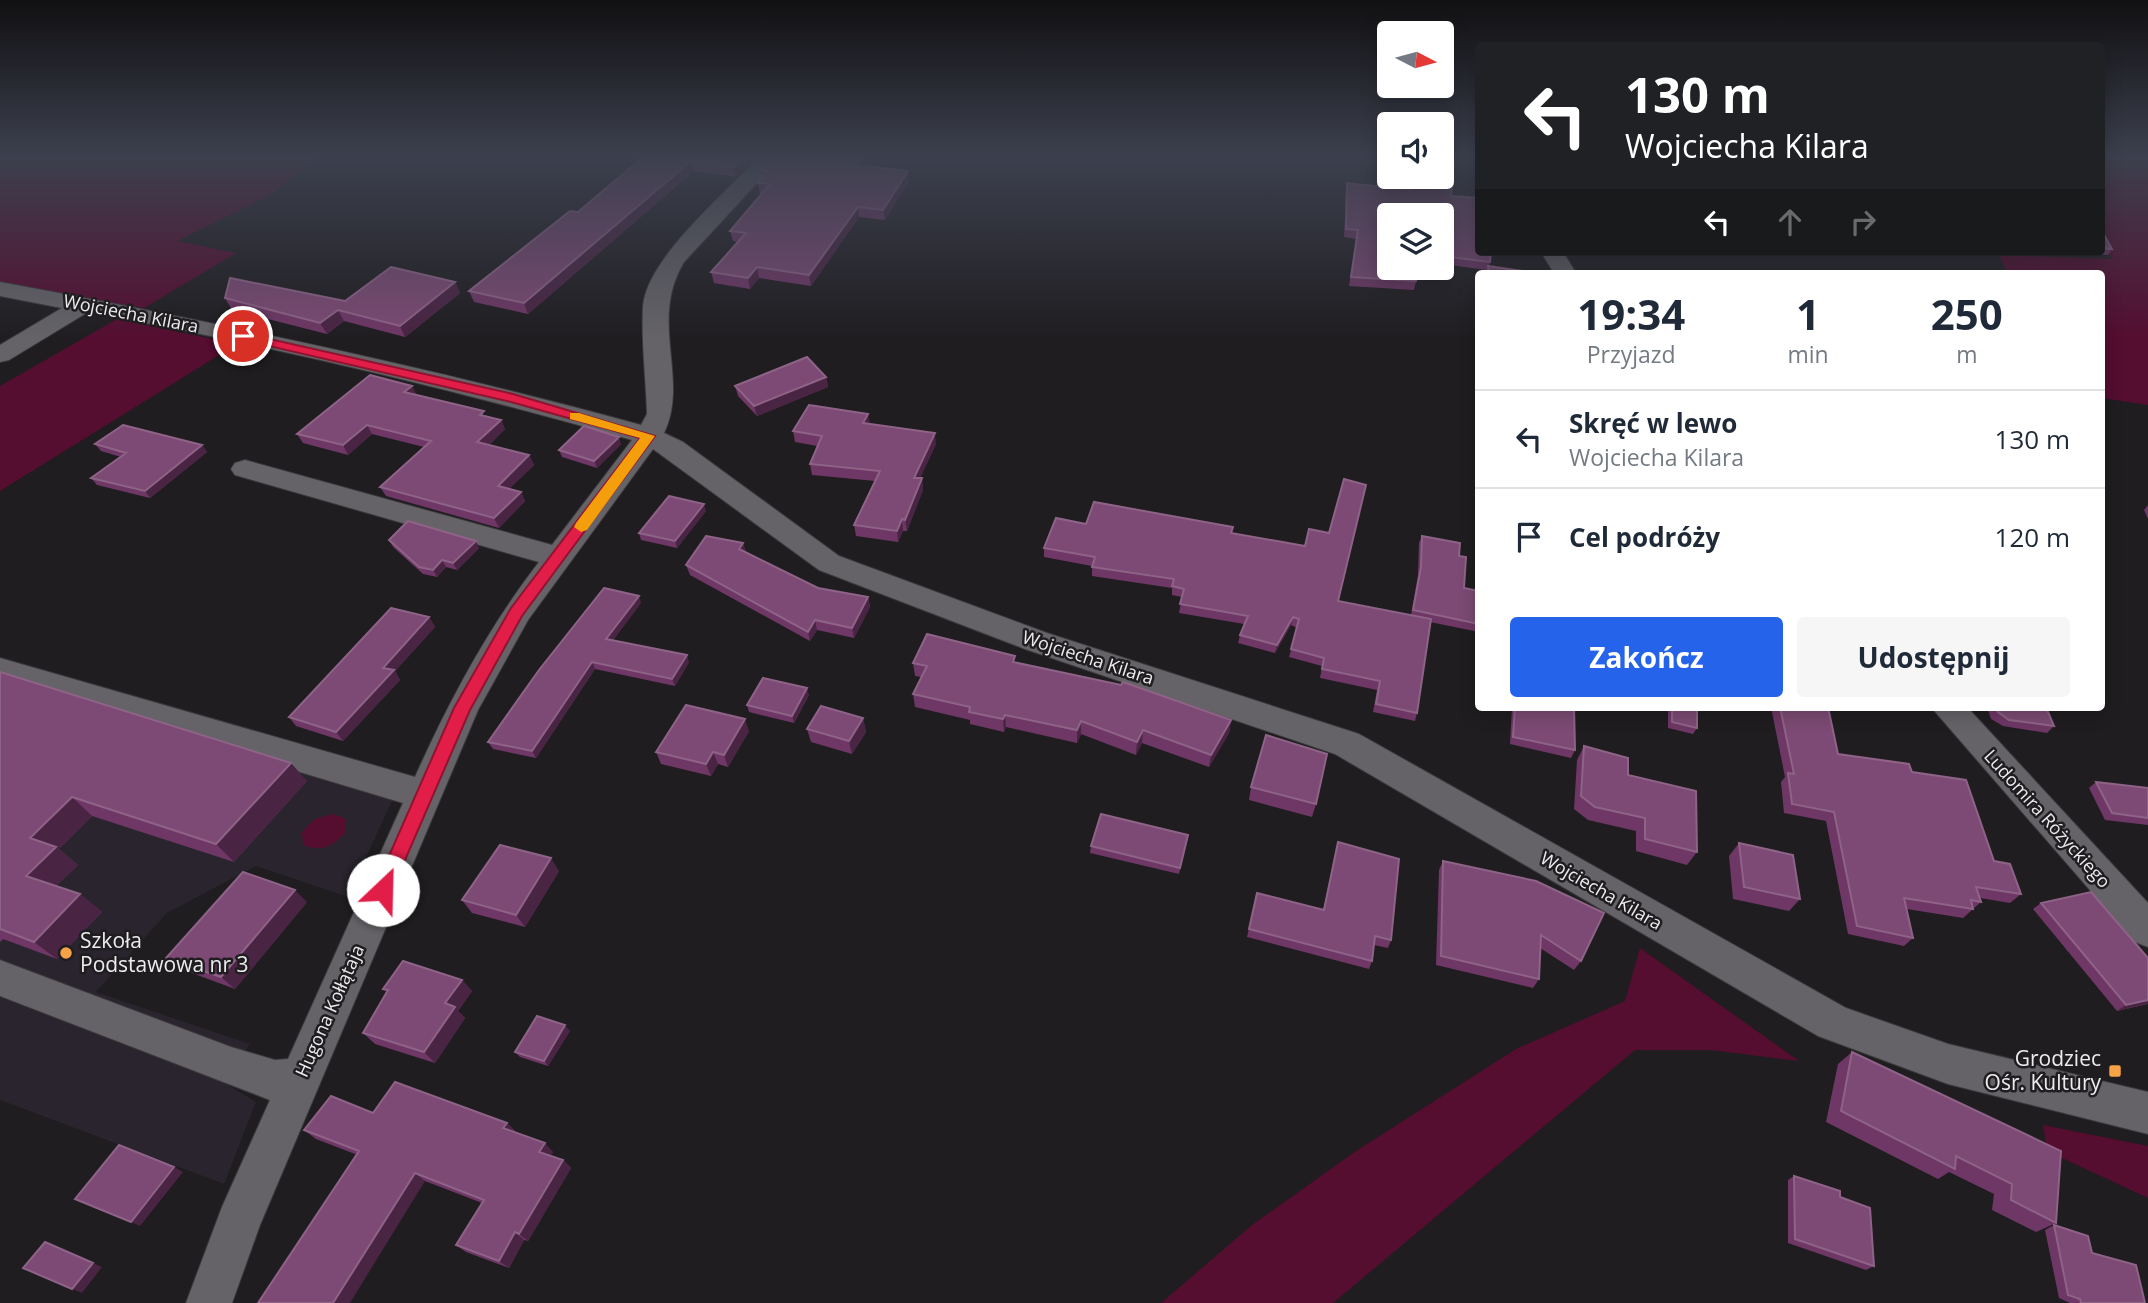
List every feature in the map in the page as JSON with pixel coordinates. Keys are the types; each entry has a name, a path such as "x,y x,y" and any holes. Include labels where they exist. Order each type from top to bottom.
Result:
{"street":[{"name":"Hugona Kołłątaja","path":"209,1303 238,1223 462,708 517,612 649,436 660,414 655,305 662,279 675,258 714,217"},
{"name":"Wojciecha Kilara","path":"0,289 189,324 513,398 649,436 674,449 829,562 867,580 1036,641 1347,744 1832,1022 1879,1043 1932,1060 2148,1113"},
{"path":"0,355 83,304"},
{"path":"245,469 559,557"},
{"path":"0,670 425,795"},
{"name":"Ludomira Różyckiego","path":"1951,711 2148,930"},
{"path":"0,978 231,1068 275,1081 300,1079"}],"shaded area":[{"path":"0,217 226,217 177,241 236,253 144,308 0,285"},
{"path":"2105,217 2148,217 2148,405 2105,398 2105,270 2006,270 1999,256 2112,259 2105,246"},
{"path":"117,319 237,344 0,491 0,386"},
{"name":"Szkoła Podstawowa nr 3","path":"0,661 402,779 348,897 256,866 167,913 96,992 250,1044 222,1081 256,1102 224,1184 0,1100"},
{"path":"333,814 346,819 346,832 327,847 303,845 302,832 315,819"},
{"path":"1640,948 1799,1061 1711,1050 1635,1050 1333,1303 1161,1303 1252,1225 1356,1151 1516,1049 1625,1001"},
{"path":"2043,1125 2148,1146 2148,1198 2047,1151"}],"building":[{"path":"563,217 625,217 524,303 469,291"},
{"path":"742,217 851,217 809,275 757,267 748,278 711,272 746,233 730,231"},
{"path":"1346,217 1377,217 1377,279 1351,277 1358,230 1346,229"},
{"path":"1454,217 1475,217 1475,256 1491,256 1490,262 1454,258"},
{"path":"2105,236 2112,249 2105,248"},
{"path":"1488,266 1516,270 1489,270"},
{"path":"391,267 455,282 400,326 338,310 320,323 225,298 230,278 345,301"},
{"path":"807,357 826,377 754,406 735,386"},
{"path":"370,375 412,386 404,392 484,411 480,415 501,420 477,442 529,455 498,486 521,492 494,518 380,487 431,441 367,425 343,445 297,434"},
{"path":"809,405 868,414 863,423 935,433 914,478 922,478 905,520 902,519 897,531 854,525 880,471 810,464 822,436 793,431"},
{"path":"123,425 202,445 145,491 91,478 126,453 95,444"},
{"path":"584,426 619,437 594,461 559,450"},
{"path":"1344,479 1366,485 1338,601 1431,619 1417,713 1376,704 1380,681 1322,669 1324,658 1291,649 1299,619 1293,617 1277,645 1240,635 1248,616 1180,604 1184,589 1172,586 1174,579 1092,567 1095,557 1044,548 1056,518 1086,524 1094,502 1233,527 1231,533 1305,546 1309,529 1329,533"},
{"path":"669,496 704,504 675,541 639,533"},
{"path":"408,521 476,541 453,563 442,560 433,570 419,567 389,540"},
{"path":"706,536 743,543 739,549 818,588 868,597 852,628 815,620 808,632 686,565"},
{"path":"1422,536 1460,543 1459,556 1466,557 1464,588 1475,590 1475,623 1413,610 1421,567"},
{"path":"604,588 639,596 606,639 687,655 672,679 592,662 532,751 488,742 539,670"},
{"path":"391,608 429,617 383,668 394,670 336,732 289,717"},
{"path":"927,634 1015,656 1013,662 1121,685 1123,682 1231,720 1211,755 1143,730 1137,742 1081,721 1077,730 1005,715 1003,719 969,712 970,707 913,694 927,666 913,663"},
{"path":"0,672 291,763 216,844 72,797 30,838 56,847 26,876 80,894 34,942 0,929"},
{"path":"763,678 807,688 792,716 747,705"},
{"path":"686,705 745,719 724,755 713,752 706,764 656,752"},
{"path":"821,706 863,718 849,741 807,729"},
{"path":"1515,711 1574,711 1575,750 1513,737"},
{"path":"1672,711 1697,711 1697,728 1672,722"},
{"path":"1781,711 1829,711 1838,754 1909,764 1912,772 1966,780 1994,861 2010,864 2021,894 1976,887 1981,902 1971,900 1973,909 1904,898 1913,938 1857,926 1834,812 1792,804 1788,773 1794,774"},
{"path":"2048,711 2054,726 2009,720 1998,712"},
{"path":"1266,735 1327,754 1316,804 1251,787"},
{"path":"1584,746 1628,758 1628,775 1696,791 1697,852 1645,839 1645,818 1595,807 1581,796"},
{"path":"2096,782 2148,788 2148,818 2112,813"},
{"path":"1101,814 1188,835 1180,868 1091,846"},
{"path":"1338,842 1399,859 1391,940 1375,936 1372,961 1249,929 1257,893 1324,910"},
{"path":"1739,843 1793,855 1800,899 1744,887"},
{"path":"500,845 551,858 516,915 462,900"},
{"path":"1443,861 1536,881 1604,913 1581,961 1541,935 1539,979 1441,956"},
{"path":"243,872 295,890 221,977 166,958"},
{"path":"2091,892 2148,958 2148,1000 2126,1005 2041,903"},
{"path":"403,961 462,980 445,1003 455,1007 424,1052 363,1033 388,990 383,989"},
{"path":"537,1016 565,1025 544,1061 515,1052"},
{"path":"1852,1052 2061,1151 2056,1223 2011,1200 2012,1184 1956,1156 1955,1169 1841,1111"},
{"path":"395,1082 507,1123 503,1128 545,1143 539,1152 563,1160 519,1234 515,1232 499,1261 456,1245 484,1200 415,1173 333,1303 258,1303 359,1151 304,1130 331,1096 373,1113"},
{"path":"119,1145 174,1167 131,1222 75,1199"},
{"path":"1794,1176 1840,1191 1840,1197 1870,1208 1874,1266 1795,1239"},
{"path":"2054,1225 2088,1236 2092,1253 2136,1265 2145,1303 2081,1303 2080,1299 2068,1295"},
{"path":"45,1242 93,1263 72,1289 23,1268"}],"slow traffic":[{"path":"575,416 649,436 581,527"}],"place":[{"name":"Szkoła Podstawowa nr 3","path":"66,953"},
{"name":"Grodziec Ośr. Kultury","path":"2115,1071"}],"route":[{"path":"243,336 513,398 649,436 517,612 462,708 383,890"}]}
